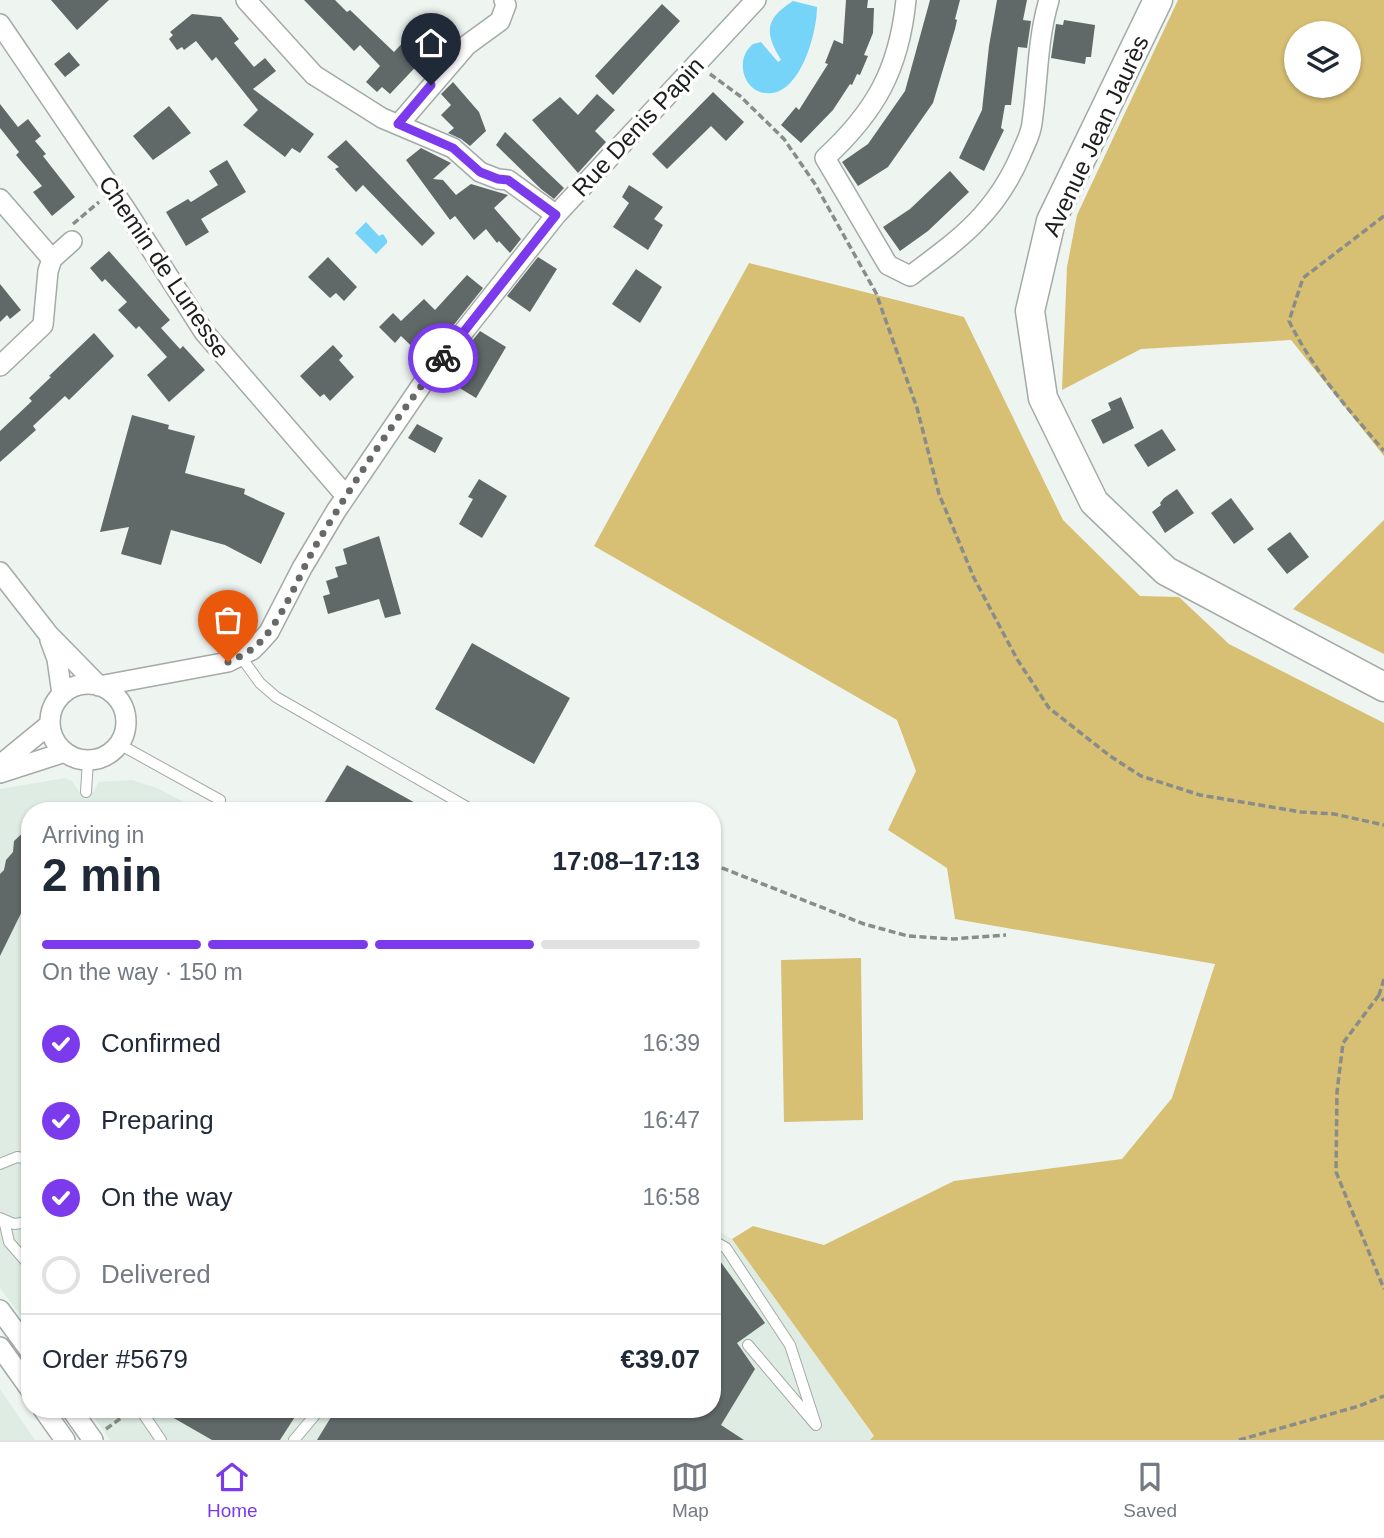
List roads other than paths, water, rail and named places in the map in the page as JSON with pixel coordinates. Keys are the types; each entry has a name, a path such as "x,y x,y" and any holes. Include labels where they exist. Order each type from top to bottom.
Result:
{"main road":[{"name":"Avenue Jean Jaurès","path":"1158,0 1051,222 1030,311 1043,398 1094,502 1166,571 1384,687"}],"street":[{"path":"246,0 314,75 382,118 453,148 480,172 508,180 556,215"},
{"path":"398,124 467,45 500,21 506,5 504,0"},
{"name":"Rue Denis Papin","path":"99,686 228,662 252,650 269,632 302,568 346,496 423,383 556,215 756,0"},
{"path":"906,0 902,36 886,83 851,134 825,158 888,265 910,276 972,226 997,200 1013,173 1032,127 1043,21 1049,0"},
{"name":"Chemin de Lunesse","path":"0,24 204,332 346,496"},
{"path":"0,199 52,259"},
{"path":"0,366 43,325 48,271 52,259 72,242"},
{"path":"0,572 49,635 99,686"},
{"path":"49,635 57,659 62,694"},
{"path":"124,709 145,676"},
{"path":"81,684 99,686 110,691 124,709 126,721 119,744 100,758 88,760 65,752 57,744 50,724 55,703 62,694 81,684"},
{"path":"0,765 50,724"},
{"path":"0,773 65,752"},
{"path":"0,1310 21,1339"},
{"path":"0,1347 21,1376"},
{"path":"49,1418 65,1440"},
{"path":"78,1418 93,1439"}],"lane":[{"path":"242,657 260,683 276,697 458,802"},
{"path":"119,744 220,800"},
{"path":"86,792 88,760"},
{"path":"0,1164 21,1158"},
{"path":"2,1219 21,1223"},
{"path":"2,1219 9,1241 21,1255"},
{"path":"721,1245 726,1248 790,1345 816,1425 748,1346"},
{"path":"147,1418 161,1440"},
{"path":"294,1440 312,1418"}],"water":[{"path":"793,1 817,7 807,55 786,87 777,92 758,91 750,86 745,78 743,60 746,52 753,44 761,42 778,62 781,60 772,42 770,27 777,14"},
{"path":"366,222 379,236 383,234 387,240 376,254 355,233"}]}
